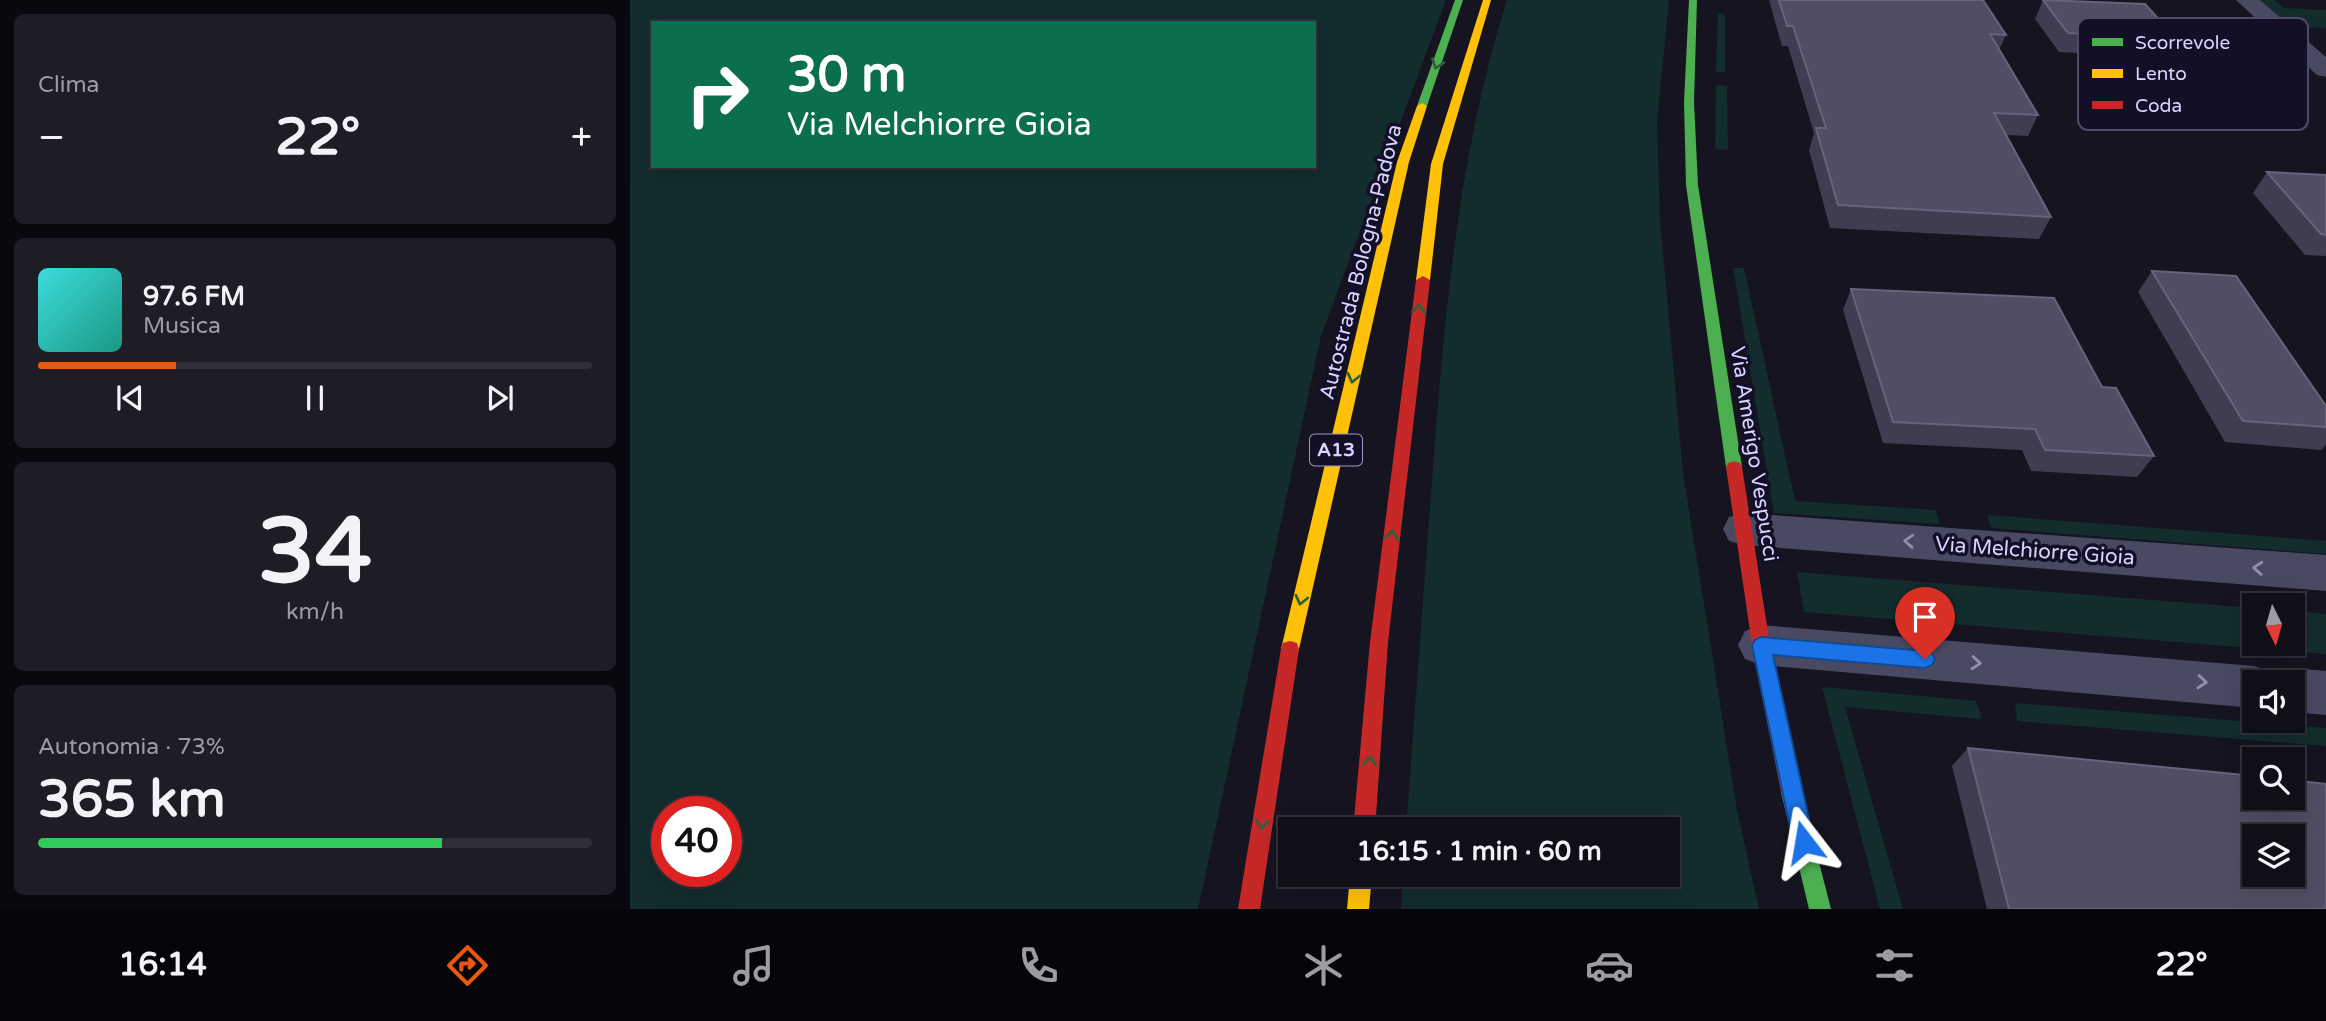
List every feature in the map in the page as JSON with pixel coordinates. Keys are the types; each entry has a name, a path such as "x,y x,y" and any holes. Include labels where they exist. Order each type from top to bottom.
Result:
{"main road":[{"name":"Autostrada Bologna-Padova","path":"1249,909 1290,646 1404,162 1460,0"},
{"path":"1365,817 1379,642 1437,164 1487,0"},
{"name":"Via Amerigo Vespucci","path":"1693,0 1689,102 1692,185 1761,645 1792,797 1821,909"},
{"path":"1358,909 1360,887"}],"street":[{"path":"2247,0 2267,18"},
{"path":"2308,54 2326,70"},
{"name":"Via Melchiorre Gioia","path":"1744,529 2326,573"},
{"path":"1761,645 2242,686"},
{"path":"2305,691 2326,693"}],"green space":[{"path":"630,0 1446,0 1321,336 1198,909 630,909"},
{"path":"1507,0 1669,0 1657,122 1660,220 1683,473 1737,810 1759,909 1401,909 1402,887 1680,887 1680,817 1407,817 1448,298 1465,178 1490,59"},
{"path":"2260,0 2274,0 2284,8 2326,10 2326,28 2308,28 2308,18 2280,18"},
{"path":"1718,13 1725,14 1725,72 1716,72"},
{"path":"1716,85 1727,86 1728,150 1715,149"},
{"path":"1733,268 1744,268 1795,501 1936,510 1939,524 1774,513"},
{"path":"1987,515 2326,541 2326,554 1991,528"},
{"path":"1797,572 2242,607 2242,647 1804,612"},
{"path":"2305,612 2326,614 2326,654 2305,652"},
{"path":"1822,687 1976,701 1982,719 1845,707 1903,909 1880,909"},
{"path":"2015,703 2242,721 2242,733 2305,733 2305,726 2326,728 2326,746 2017,721"}],"building":[{"path":"1779,0 1983,0 2006,35 1990,34 2038,115 1994,113 2051,217 1838,205 1816,128 1826,128 1793,26 1787,26"},
{"path":"2043,0 2145,4 2158,18 2078,18 2078,33 2068,33"},
{"path":"2267,172 2326,175 2326,235 2321,234"},
{"path":"2152,271 2236,276 2326,406 2326,427 2243,421"},
{"path":"1851,289 2054,298 2102,387 2116,388 2154,456 2045,450 2035,429 1893,422"},
{"path":"1968,748 2242,775 2242,810 2305,810 2305,782 2326,784 2326,909 2009,909"}],"traffic: fast":[{"path":"1422,106 1459,0"},
{"path":"1693,0 1689,102 1692,185 1734,467"},
{"path":"1791,792 1820,909"}],"traffic: slow":[{"path":"1423,280 1437,164 1487,0"},
{"path":"1290,649 1403,162 1422,106"},
{"path":"1358,909 1360,887"}],"traffic: jam":[{"path":"1365,817 1379,642 1423,280"},
{"path":"1734,467 1761,645 1791,792"},
{"path":"1249,909 1290,649"}],"route":[{"path":"1804,842 1792,797 1761,645 1925,659"}]}
